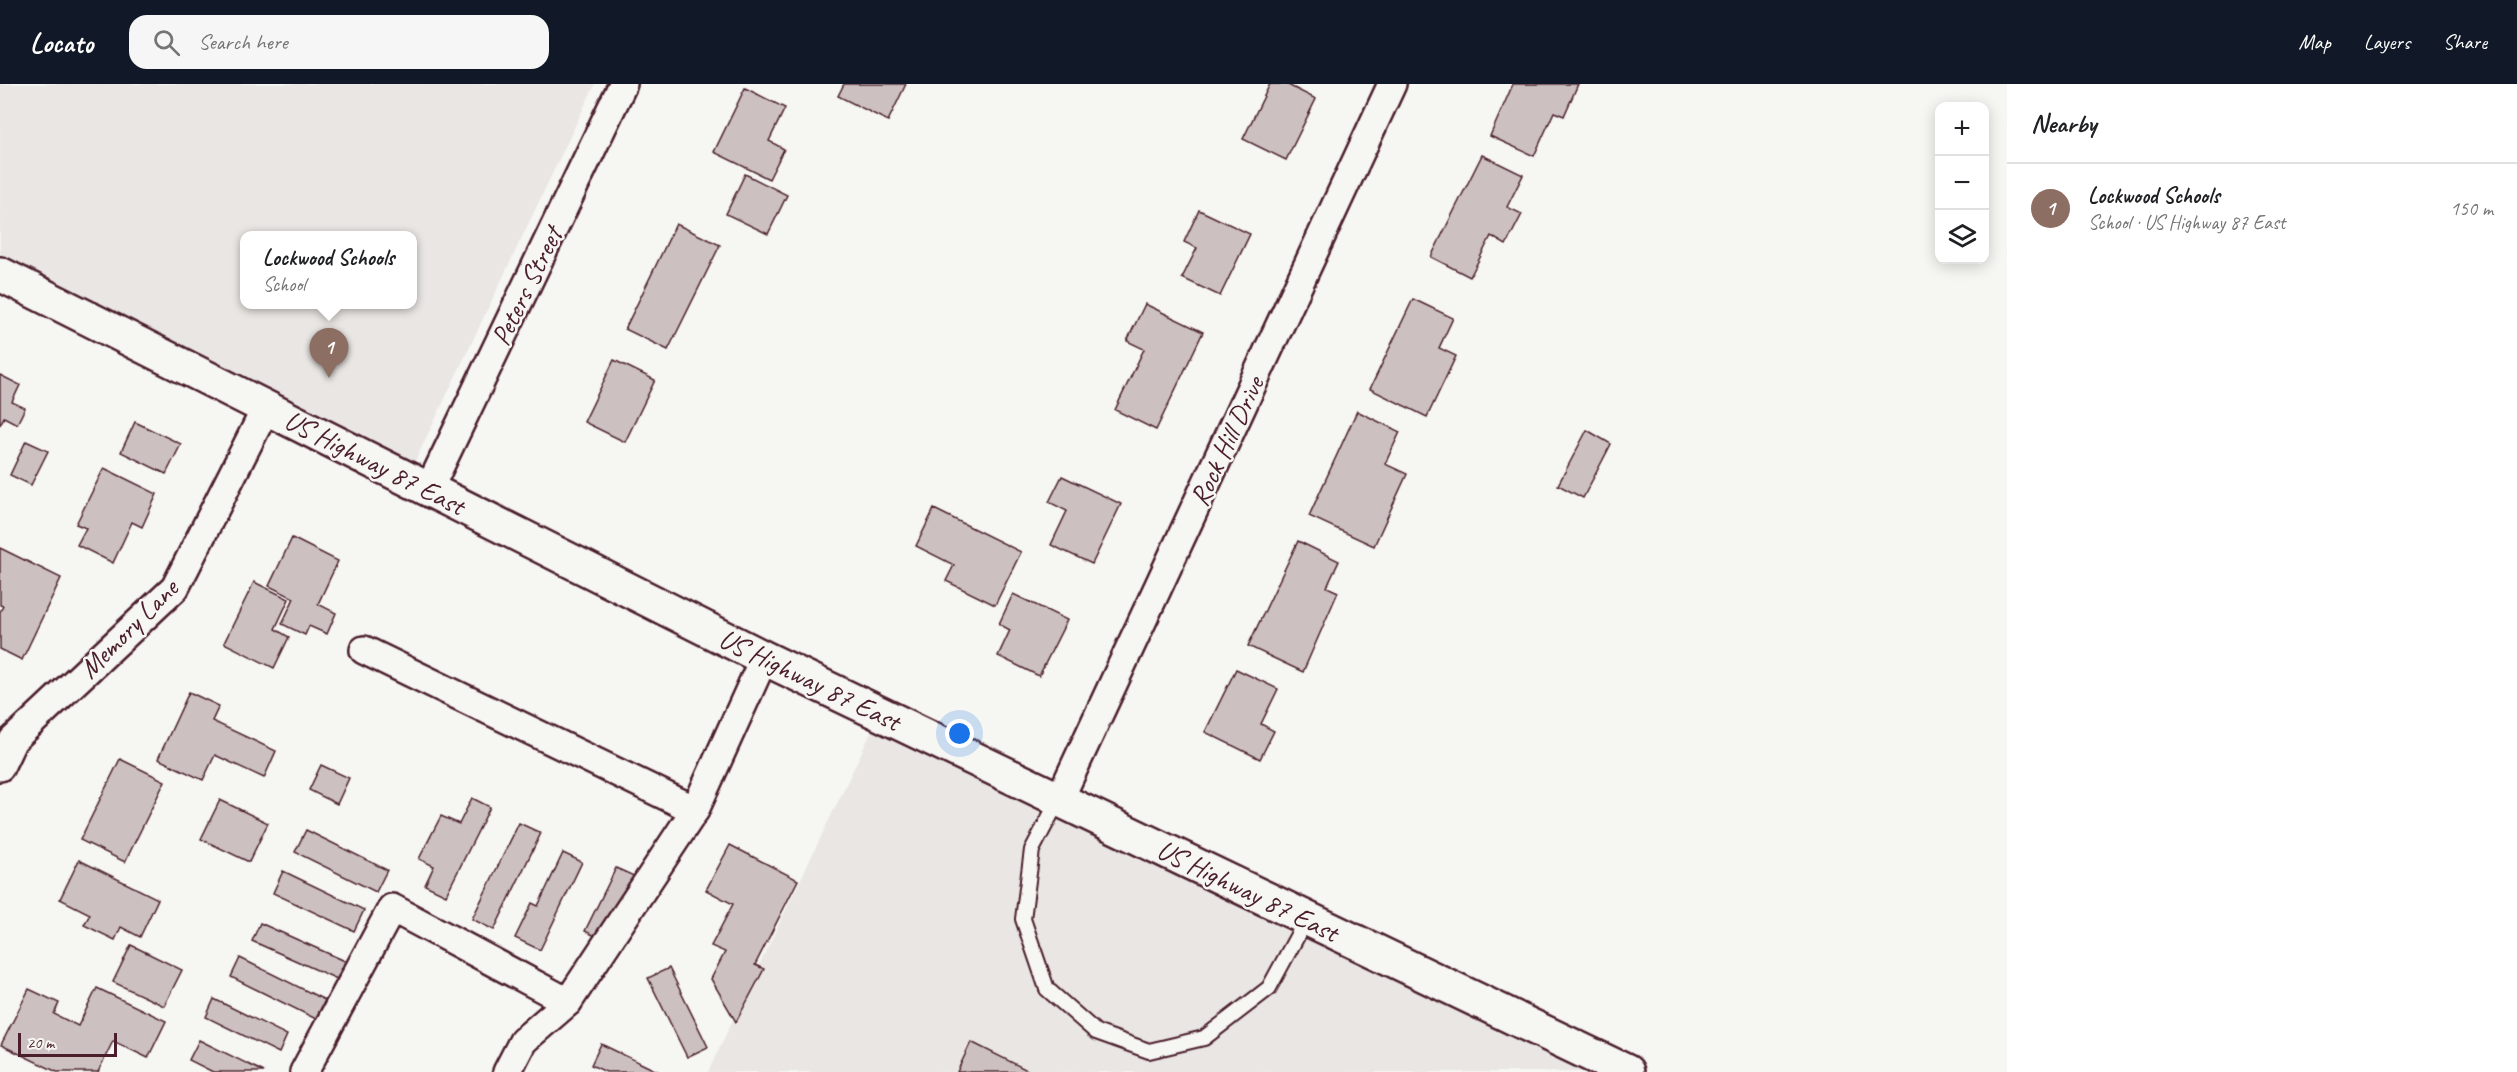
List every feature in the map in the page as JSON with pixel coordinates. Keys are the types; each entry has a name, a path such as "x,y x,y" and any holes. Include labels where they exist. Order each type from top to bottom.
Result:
{"street":[{"name":"Peters Street","path":"429,489 623,84"},
{"name":"Rock Hill Drive","path":"1060,798 1392,84"},
{"name":"US Highway 87 East","path":"0,274 764,658 1060,798 1627,1072"},
{"name":"Memory Lane","path":"0,767 13,741 175,588 266,408"},
{"path":"364,650 695,810"},
{"path":"507,1072 523,1041 568,1002 695,810 764,658"},
{"path":"304,1072 392,908 568,1002"}],"lane":[{"path":"1060,798 1032,850 1023,920 1047,989 1096,1032 1149,1051 1204,1038 1269,988 1307,918"}],"shaded area":[{"path":"0,84 595,84 407,478 0,278"},
{"path":"880,714 1626,1072 708,1072"}],"building":[{"path":"844,84 906,84 888,121 838,96"},
{"path":"1270,84 1286,84 1316,99 1286,160 1243,139"},
{"path":"1513,84 1578,84 1564,116 1554,112 1534,156 1490,136"},
{"path":"745,88 785,108 769,141 784,149 769,179 714,152"},
{"path":"1482,155 1523,175 1507,207 1522,214 1506,245 1491,236 1470,277 1431,257"},
{"path":"745,174 787,195 768,234 726,214"},
{"path":"1199,210 1250,234 1220,296 1182,278 1197,248 1184,242"},
{"path":"676,224 720,245 668,350 625,329"},
{"path":"1413,299 1453,318 1439,348 1456,356 1427,417 1370,389"},
{"path":"1145,304 1203,332 1156,430 1115,410 1144,349 1127,341"},
{"path":"614,360 655,380 625,442 584,422"},
{"path":"0,375 20,385 12,402 25,408 17,424 4,417 0,425"},
{"path":"1357,411 1400,432 1385,464 1407,474 1374,546 1309,516"},
{"path":"135,422 181,444 166,474 121,452"},
{"path":"1587,430 1611,444 1583,498 1558,485"},
{"path":"26,441 48,451 31,485 10,475"},
{"path":"104,468 157,494 142,527 132,522 113,563 77,545 86,528 76,524"},
{"path":"1062,476 1121,504 1092,564 1051,545 1067,511 1049,502"},
{"path":"934,509 1021,552 995,605 946,581 954,565 916,546"},
{"path":"292,538 338,561 318,604 336,613 327,634 309,626 305,635 282,624 294,598 269,586"},
{"path":"1298,541 1339,561 1327,587 1338,592 1303,672 1248,646"},
{"path":"0,548 61,578 22,660 0,649 0,612 3,606 0,605"},
{"path":"254,582 289,599 275,629 289,637 274,668 224,643"},
{"path":"1013,594 1067,620 1039,676 998,656 1010,630 999,624"},
{"path":"1236,669 1278,689 1261,724 1274,731 1260,759 1205,732"},
{"path":"189,692 219,706 212,721 276,751 264,778 215,755 203,780 158,759"},
{"path":"120,759 165,781 125,862 80,840"},
{"path":"321,765 349,778 337,804 309,790"},
{"path":"472,798 490,807 446,895 425,885 434,866 419,859 441,816 459,824"},
{"path":"220,800 268,823 249,862 201,839"},
{"path":"519,823 541,833 494,930 472,919"},
{"path":"306,830 387,870 376,892 295,852"},
{"path":"730,845 798,880 755,965 764,969 736,1022 711,979 725,952 711,946 733,904 706,890"},
{"path":"563,853 582,862 540,950 515,938 532,903 538,906"},
{"path":"79,860 158,899 140,937 121,927 115,940 84,925 90,914 60,899"},
{"path":"616,868 634,876 603,940 585,931"},
{"path":"283,871 364,910 354,931 273,893"},
{"path":"260,923 345,961 337,979 252,941"},
{"path":"131,945 182,970 164,1006 113,982"},
{"path":"240,958 325,1000 316,1019 231,977"},
{"path":"669,968 708,1047 687,1057 648,978"},
{"path":"97,988 166,1021 148,1058 113,1041 98,1072 57,1072 1,1045 29,989 59,1003 54,1014 78,1026"},
{"path":"214,999 287,1035 279,1053 206,1017"},
{"path":"199,1040 264,1072 213,1072 189,1060"},
{"path":"971,1042 1031,1072 957,1072"},
{"path":"601,1044 659,1072 606,1072 591,1065"}],"place":[{"name":"Lockwood Schools","path":"329,378"}]}
